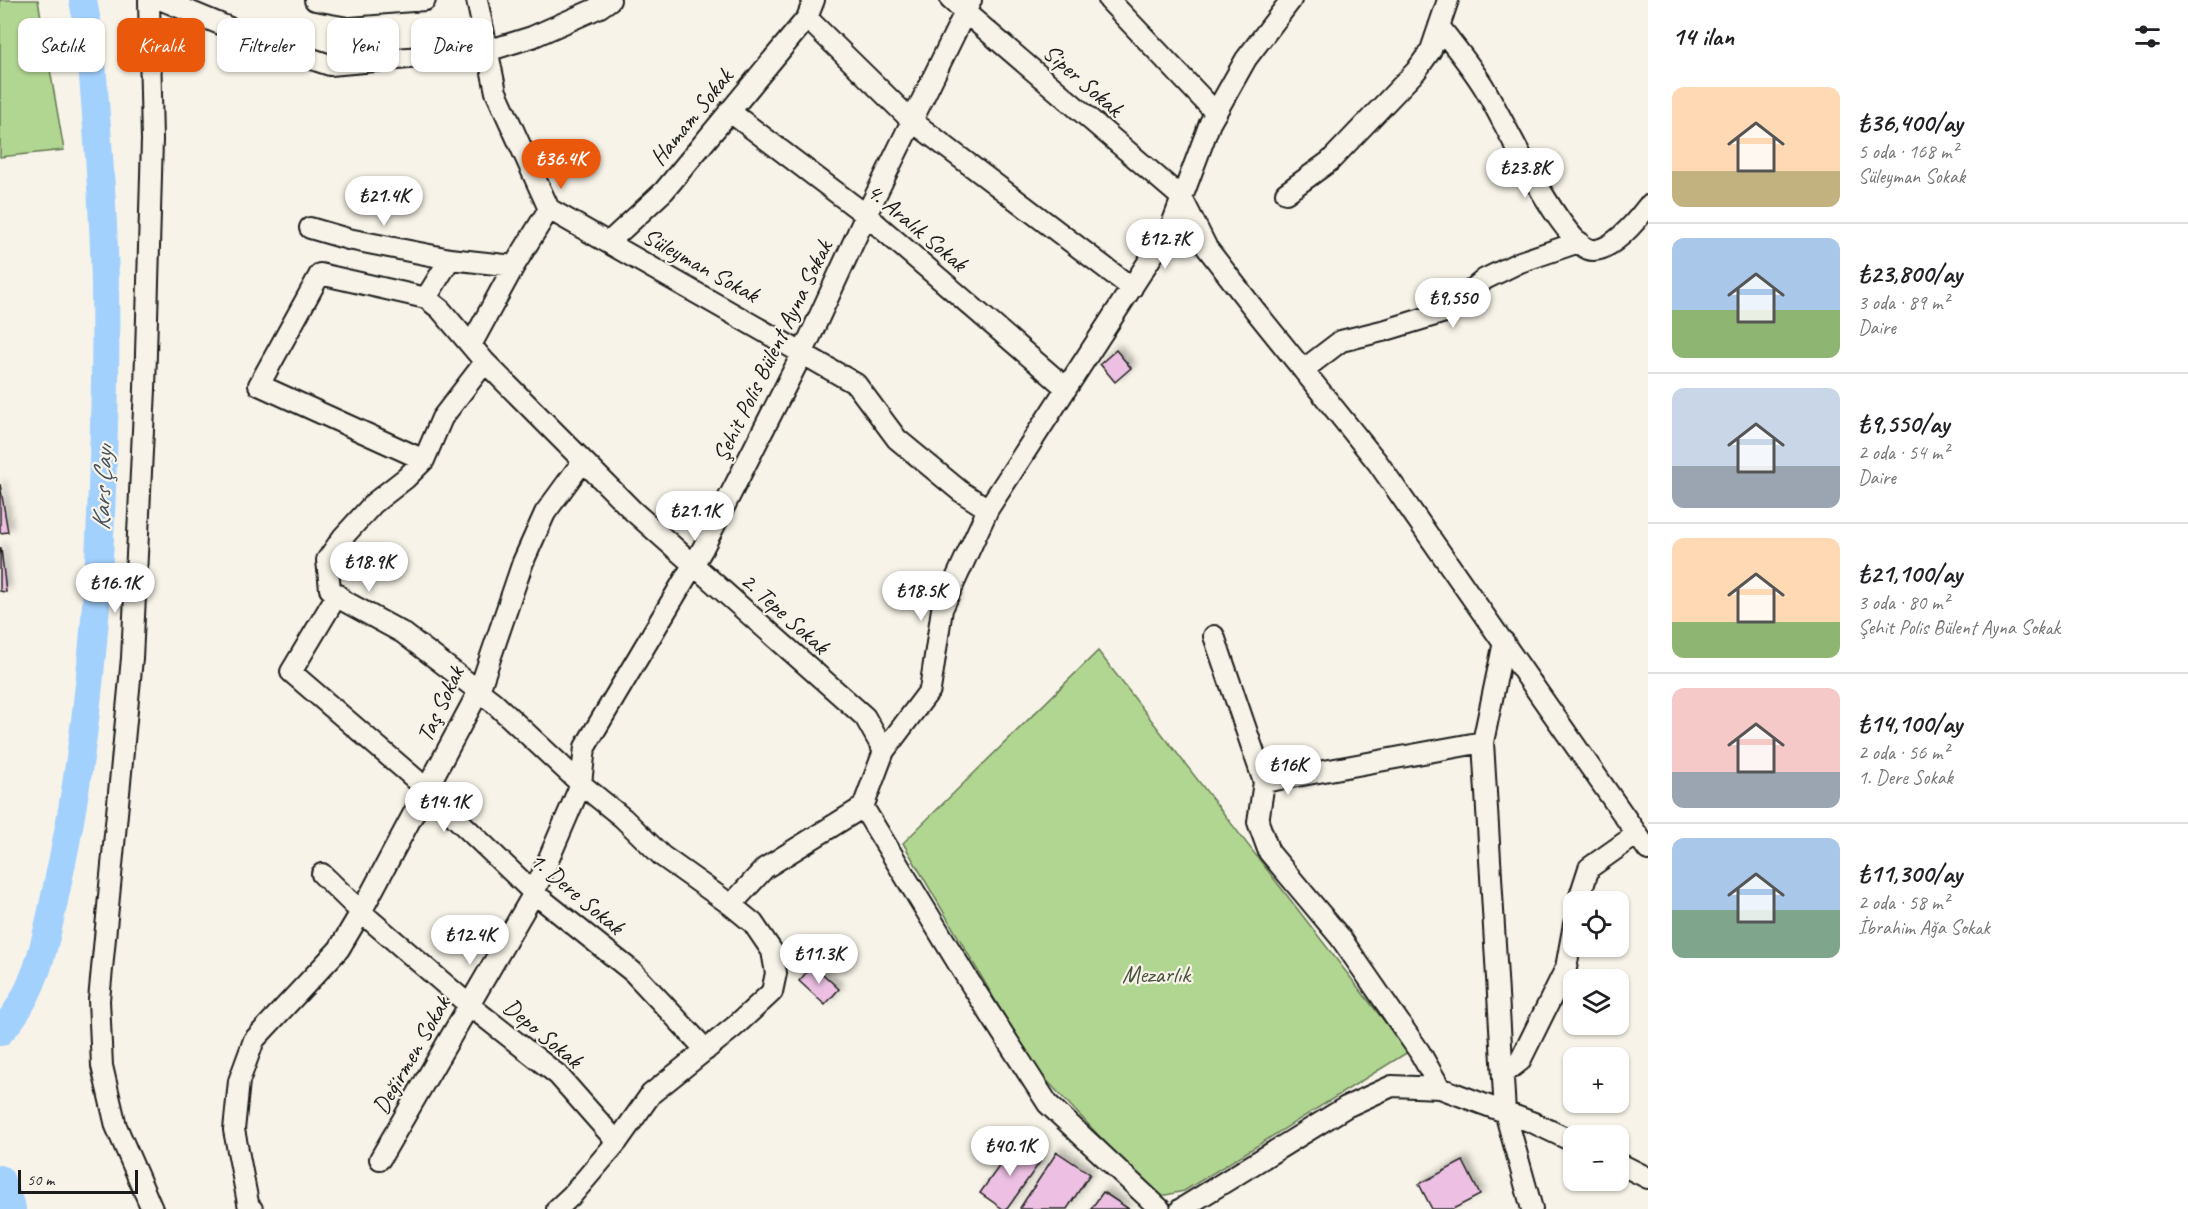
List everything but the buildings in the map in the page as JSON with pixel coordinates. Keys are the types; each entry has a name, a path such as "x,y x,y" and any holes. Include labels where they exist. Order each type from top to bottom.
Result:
{"street":[{"path":"149,0 152,140 145,389 132,658 99,1000 102,1066 116,1126 152,1209"},
{"path":"162,0 278,48 330,65 411,58"},
{"path":"315,0 349,6 425,0"},
{"path":"477,0 481,18"},
{"path":"493,49 532,37 600,7 610,0"},
{"path":"1109,0 1216,113"},
{"path":"1286,193 1330,161 1416,71 1431,50 1448,0"},
{"path":"730,904 765,868 863,807 884,751 930,690 942,609 988,508 1171,227 1216,113 1246,60 1287,2"},
{"name":"Şehit Polis Bülent Ayna Sokak","path":"581,784 585,747 693,565 803,352 912,121 962,4"},
{"name":"Siper Sokak","path":"962,4 1182,198"},
{"path":"810,9 912,121 1132,288"},
{"name":"Hamam Sokak","path":"609,242 664,191 810,9"},
{"path":"1439,26 1484,87 1553,210 1570,234 1579,242 1588,249 1599,250 1613,243 1647,209"},
{"path":"471,345 514,266 549,209 495,92 491,72"},
{"name":"4. Aralık Sokak","path":"729,111 866,215 1066,388"},
{"path":"1182,198 1207,248 1378,463 1643,842 1589,868 1582,891"},
{"name":"Süleyman Sokak","path":"549,209 856,384 897,439 960,491 988,508"},
{"path":"310,228 348,239 450,259 514,266"},
{"path":"1303,370 1341,341 1444,312 1485,279 1520,262 1579,242"},
{"path":"424,460 259,385 320,274 426,298 450,259"},
{"name":"2. Tepe Sokak","path":"426,298 440,309 485,362 633,511 864,717 884,751"},
{"path":"485,362 442,418 424,460 406,478 374,503 343,537 327,560 330,589 346,602 403,633 493,702 581,784 623,818 662,856 753,923 772,951 776,973 772,992 706,1050 651,1094 617,1142 558,1209"},
{"name":"Taş Sokak","path":"252,1209 249,1208 234,1130 239,1080 254,1040 339,949 361,912 479,691 523,562 545,513 584,461"},
{"name":"1. Dere Sokak","path":"337,595 291,672 426,790 534,893 633,972 706,1050"},
{"path":"1214,636 1264,782 1258,822 1269,852 1340,937 1419,1051 1440,1088"},
{"path":"1504,642 1483,742 1505,1112 1532,1209"},
{"path":"1264,782 1483,742"},
{"name":"Değirmen Sokak","path":"380,1159 534,893 581,784"},
{"path":"863,807 967,978 1048,1104 1160,1209"},
{"name":"Depo Sokak","path":"322,874 361,912 469,1005 558,1076 617,1142"},
{"path":"1503,1074 1520,1061 1566,968 1568,957"},
{"path":"1181,1209 1346,1107 1392,1086 1440,1088 1534,1123 1563,1137"},
{"path":"1629,1168 1648,1178"}],"green space":[{"path":"0,0 38,0 41,18 18,18 18,72 50,72 64,150 0,157"},
{"name":"Mezarlık","path":"1098,651 1408,1052 1184,1191 1157,1197 1035,1068 903,843"}],"waterway":[{"name":"Kars Çayı","path":"0,1032 14,1016 24,998 46,939 76,787 92,652 99,562 102,477 105,283 93,78 83,0"},
{"name":"Kars Çayı","path":"0,1179 12,1209"}]}
